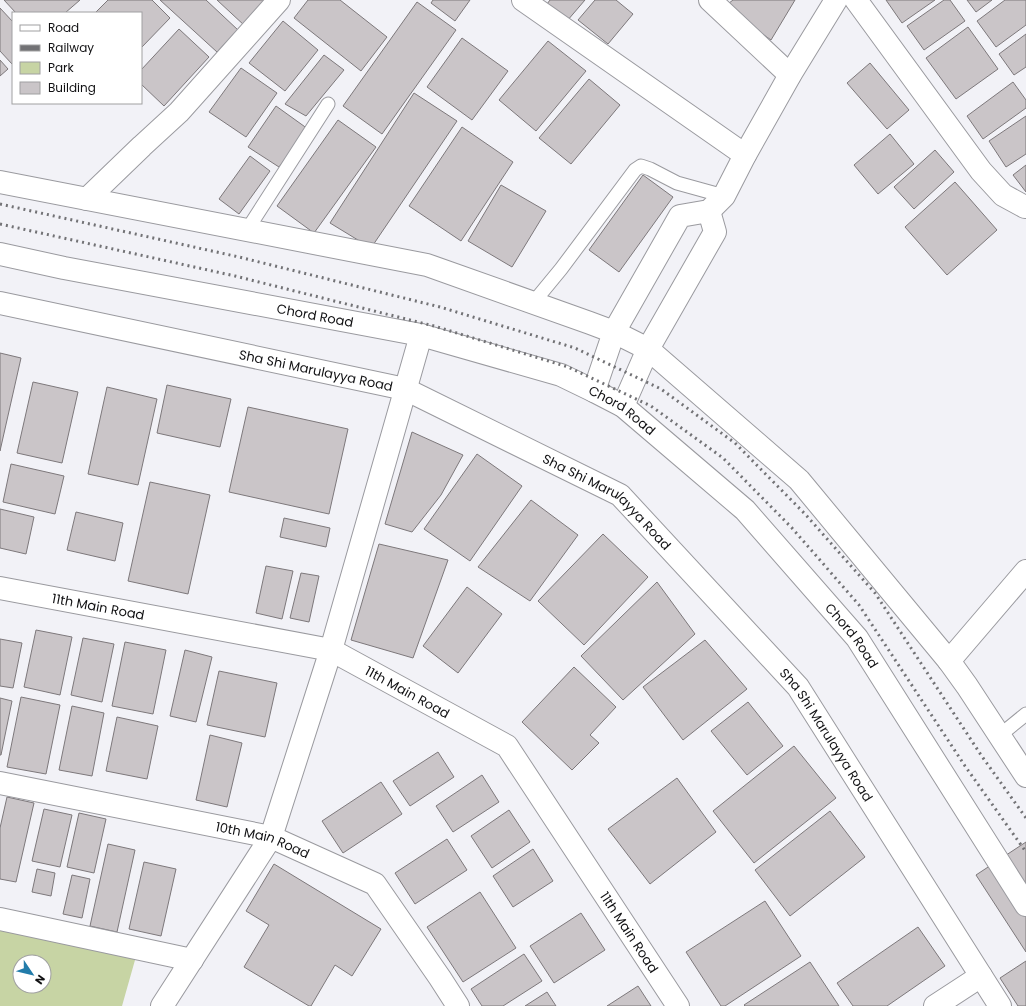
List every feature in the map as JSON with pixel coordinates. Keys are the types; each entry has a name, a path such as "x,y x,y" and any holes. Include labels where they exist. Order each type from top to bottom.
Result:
{"street":[{"path":"88,199 179,112 280,0"},
{"path":"523,0 745,155"},
{"path":"710,0 790,75"},
{"path":"594,391 614,332 680,216 709,211 724,196 790,75 836,0"},
{"path":"856,0 981,171 1003,195 1026,206"},
{"path":"0,182 427,265 614,332 648,349 799,480 949,661 1026,776"},
{"path":"623,406 648,349 715,232 709,211"},
{"name":"Chord Road","path":"0,254 421,335 561,375 623,406 746,510 857,638 1026,905"},
{"name":"Sha Shi Marulayya Road","path":"0,303 405,389 620,495 798,687 1000,1006"},
{"path":"162,1006 271,837 331,650 421,335"},
{"path":"949,661 1026,571"},
{"name":"11th Main Road","path":"0,588 331,650 507,746 678,1006"},
{"name":"10th Main Road","path":"0,783 271,837 375,884 458,1006"},
{"path":"0,919 192,960"},
{"path":"935,1006 982,976"}],"lane":[{"path":"247,230 328,104"},
{"path":"533,303 562,269 635,170 642,166 677,184 724,196"},
{"path":"999,736 1026,714"}],"green space":[{"path":"0,928 137,953 122,1006 0,1006"}],"building":[{"path":"4,0 80,0 66,12 15,12"},
{"path":"108,0 152,0 170,18 142,47 142,12 96,12"},
{"path":"160,0 206,0 238,30 217,52"},
{"path":"217,0 263,0 266,3 245,26"},
{"path":"308,0 340,0 387,37 361,71 294,18"},
{"path":"433,0 470,0 455,21 431,3"},
{"path":"550,0 585,0 567,21 547,4"},
{"path":"595,0 616,0 633,14 608,44 578,20"},
{"path":"733,0 795,0 771,40 724,7"},
{"path":"886,0 935,0 902,23"},
{"path":"944,0 950,0 965,21 924,50 907,26"},
{"path":"967,0 992,0 976,12"},
{"path":"1005,0 1026,0 1026,25 996,47 977,21"},
{"path":"417,2 456,30 382,134 343,106"},
{"path":"0,8 12,21 12,64 0,51"},
{"path":"283,21 318,50 285,91 249,63"},
{"path":"968,27 998,69 956,99 926,58"},
{"path":"179,29 209,57 164,106 142,85 142,69"},
{"path":"1026,34 1026,67 1014,75 999,54"},
{"path":"462,38 508,71 472,120 427,87"},
{"path":"548,41 586,71 536,131 499,100"},
{"path":"324,55 344,70 306,116 285,104"},
{"path":"0,60 8,69 0,76"},
{"path":"870,63 909,110 887,129 847,83"},
{"path":"241,68 277,93 246,137 209,112"},
{"path":"589,79 620,105 571,164 539,138"},
{"path":"1013,82 1026,100 1026,108 983,139 967,116"},
{"path":"414,93 457,121 371,248 330,223"},
{"path":"276,106 308,129 279,167 248,147"},
{"path":"1026,116 1026,154 1006,167 989,141"},
{"path":"338,120 376,147 314,233 277,206"},
{"path":"462,127 513,162 461,241 409,206"},
{"path":"890,134 914,164 878,194 854,165"},
{"path":"935,150 954,172 914,209 894,187"},
{"path":"250,156 270,171 239,214 219,199"},
{"path":"1026,165 1026,192 1013,175"},
{"path":"643,175 673,197 619,272 589,250"},
{"path":"955,182 997,230 947,275 905,227"},
{"path":"501,185 546,211 512,267 468,241"},
{"path":"0,353 21,358 0,451"},
{"path":"33,382 78,392 62,463 17,453"},
{"path":"167,385 231,399 220,447 157,433"},
{"path":"107,387 157,399 138,485 88,474"},
{"path":"248,407 348,429 329,514 229,492"},
{"path":"412,432 463,455 441,495 412,532 385,524"},
{"path":"477,454 522,486 470,561 424,529"},
{"path":"11,464 64,476 55,514 3,502"},
{"path":"150,482 210,495 188,594 128,581"},
{"path":"531,500 578,535 530,601 478,567"},
{"path":"0,509 34,517 26,554 0,548"},
{"path":"76,512 123,523 115,561 67,550"},
{"path":"284,518 330,528 326,547 280,537"},
{"path":"603,534 648,577 584,645 538,601"},
{"path":"379,544 448,560 413,658 351,640"},
{"path":"266,566 293,571 282,619 256,613"},
{"path":"301,573 319,576 309,622 290,618"},
{"path":"657,582 695,634 623,700 581,656"},
{"path":"467,587 502,614 458,673 423,646"},
{"path":"36,630 72,637 60,695 24,687"},
{"path":"83,638 114,644 102,702 71,695"},
{"path":"0,639 22,643 13,688 0,686"},
{"path":"705,640 747,689 683,740 643,687"},
{"path":"125,642 166,650 153,714 112,706"},
{"path":"185,650 212,657 196,722 170,716"},
{"path":"574,667 616,707 590,735 599,743 572,770 522,722"},
{"path":"219,671 277,683 265,737 207,725"},
{"path":"21,697 60,705 46,774 7,767"},
{"path":"0,698 12,701 1,755 0,755"},
{"path":"748,702 783,746 747,775 711,731"},
{"path":"72,706 104,713 92,776 59,770"},
{"path":"117,717 158,726 147,779 106,771"},
{"path":"210,735 242,743 227,807 196,800"},
{"path":"794,746 836,798 754,863 713,811"},
{"path":"438,752 454,777 410,806 393,781"},
{"path":"482,775 499,802 453,832 436,806"},
{"path":"677,778 716,832 650,884 608,829"},
{"path":"381,782 402,814 343,853 322,821"},
{"path":"7,797 34,803 16,882 0,879 0,828"},
{"path":"44,809 72,815 60,867 32,861"},
{"path":"509,810 530,842 492,868 471,836"},
{"path":"830,811 865,857 790,916 755,870"},
{"path":"79,813 106,819 94,873 67,867"},
{"path":"447,839 467,870 415,904 395,873"},
{"path":"1026,842 1026,952 976,875"},
{"path":"108,844 135,850 117,932 90,926"},
{"path":"533,849 553,881 513,907 493,876"},
{"path":"144,862 176,869 161,936 129,929"},
{"path":"274,864 381,929 352,976 335,965 311,1006 244,967 269,925 246,911"},
{"path":"37,869 55,873 51,896 32,892"},
{"path":"72,875 90,879 82,918 63,914"},
{"path":"480,892 516,948 463,982 427,927"},
{"path":"765,901 801,956 725,1006 721,1006 686,952"},
{"path":"581,913 605,950 554,983 530,946"},
{"path":"918,927 945,966 887,1006 853,1006 837,983"},
{"path":"524,954 542,981 503,1006 482,1006 471,989"},
{"path":"1026,961 1026,1006 1018,1006 1000,978"},
{"path":"810,962 839,1006 744,1005"},
{"path":"638,986 651,1006 607,1006"},
{"path":"547,992 556,1006 525,1006"}],"railway":[{"path":"0,204 239,257 440,307 575,348 661,389 735,443 806,515 875,593 981,755 1026,818"},
{"path":"0,224 235,276 434,326 568,367 651,406 723,458 792,528 859,605 965,766 1026,852"}]}
